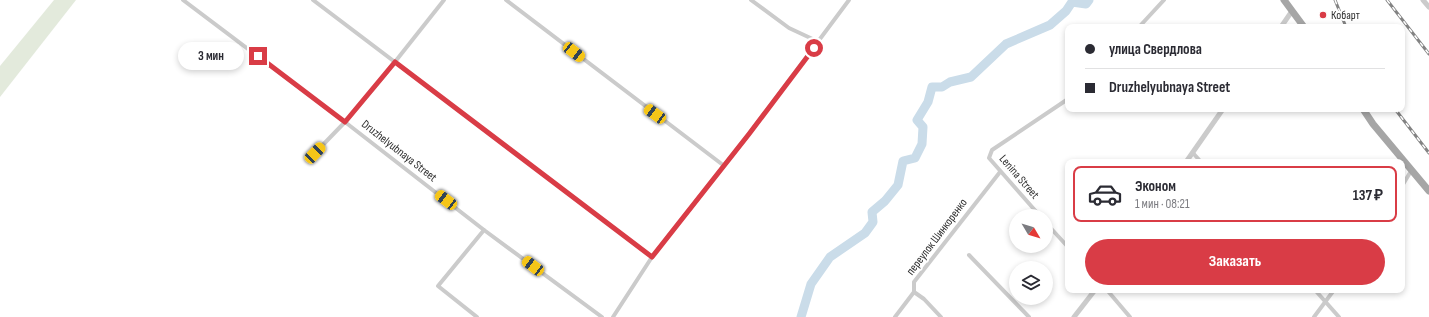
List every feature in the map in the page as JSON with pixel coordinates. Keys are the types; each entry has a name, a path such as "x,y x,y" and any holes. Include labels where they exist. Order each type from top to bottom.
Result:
{"main road":[{"path":"1284,0 1302,24"},
{"path":"1365,112 1402,159"},
{"path":"1405,163 1429,191"}],"street":[{"name":"Druzhelyubnaya Street","path":"183,0 345,122 484,230 602,317"},
{"path":"313,0 652,257"},
{"path":"315,153 345,122 444,0"},
{"path":"506,0 723,165"},
{"path":"751,0 789,28 818,42"},
{"path":"613,317 652,257 723,165 749,134 849,0"},
{"path":"1142,24 1164,0"},
{"path":"1423,0 1429,8"},
{"path":"1283,24 1292,11"},
{"name":"Lenina Street","path":"1034,209 989,158 992,150 1065,100"},
{"path":"1188,159 1221,112"},
{"path":"1193,153 1198,159"},
{"path":"1405,181 1411,171"},
{"name":"переулок Шинкоренко","path":"895,317 914,292 914,282 1000,172"},
{"path":"477,317 438,286 484,230"},
{"path":"1053,231 1065,244"},
{"path":"968,255 1029,317"},
{"path":"914,292 924,299 941,317"},
{"path":"1074,317 1093,293"},
{"path":"1110,293 1130,317"},
{"path":"1318,293 1338,317"},
{"path":"1314,317 1332,293"}],"shaded area":[{"path":"54,0 76,0 0,97 0,66"}],"waterway":[{"path":"801,317 811,284 830,257 865,233 873,222 872,212 885,201 898,185 903,161 915,158 922,144 923,127 917,120 928,102 932,87 942,87 950,82 971,77 1006,44 1050,25 1066,11 1072,2 1086,4 1089,0"}],"railway":[{"path":"1335,0 1345,24"},
{"path":"1387,0 1429,54"},
{"path":"1397,112 1429,153"}],"place":[{"name":"Кобарт","path":"1323,15"}],"route":[{"path":"258,56 345,122 395,62 652,257 723,165 749,134 814,48"}]}
